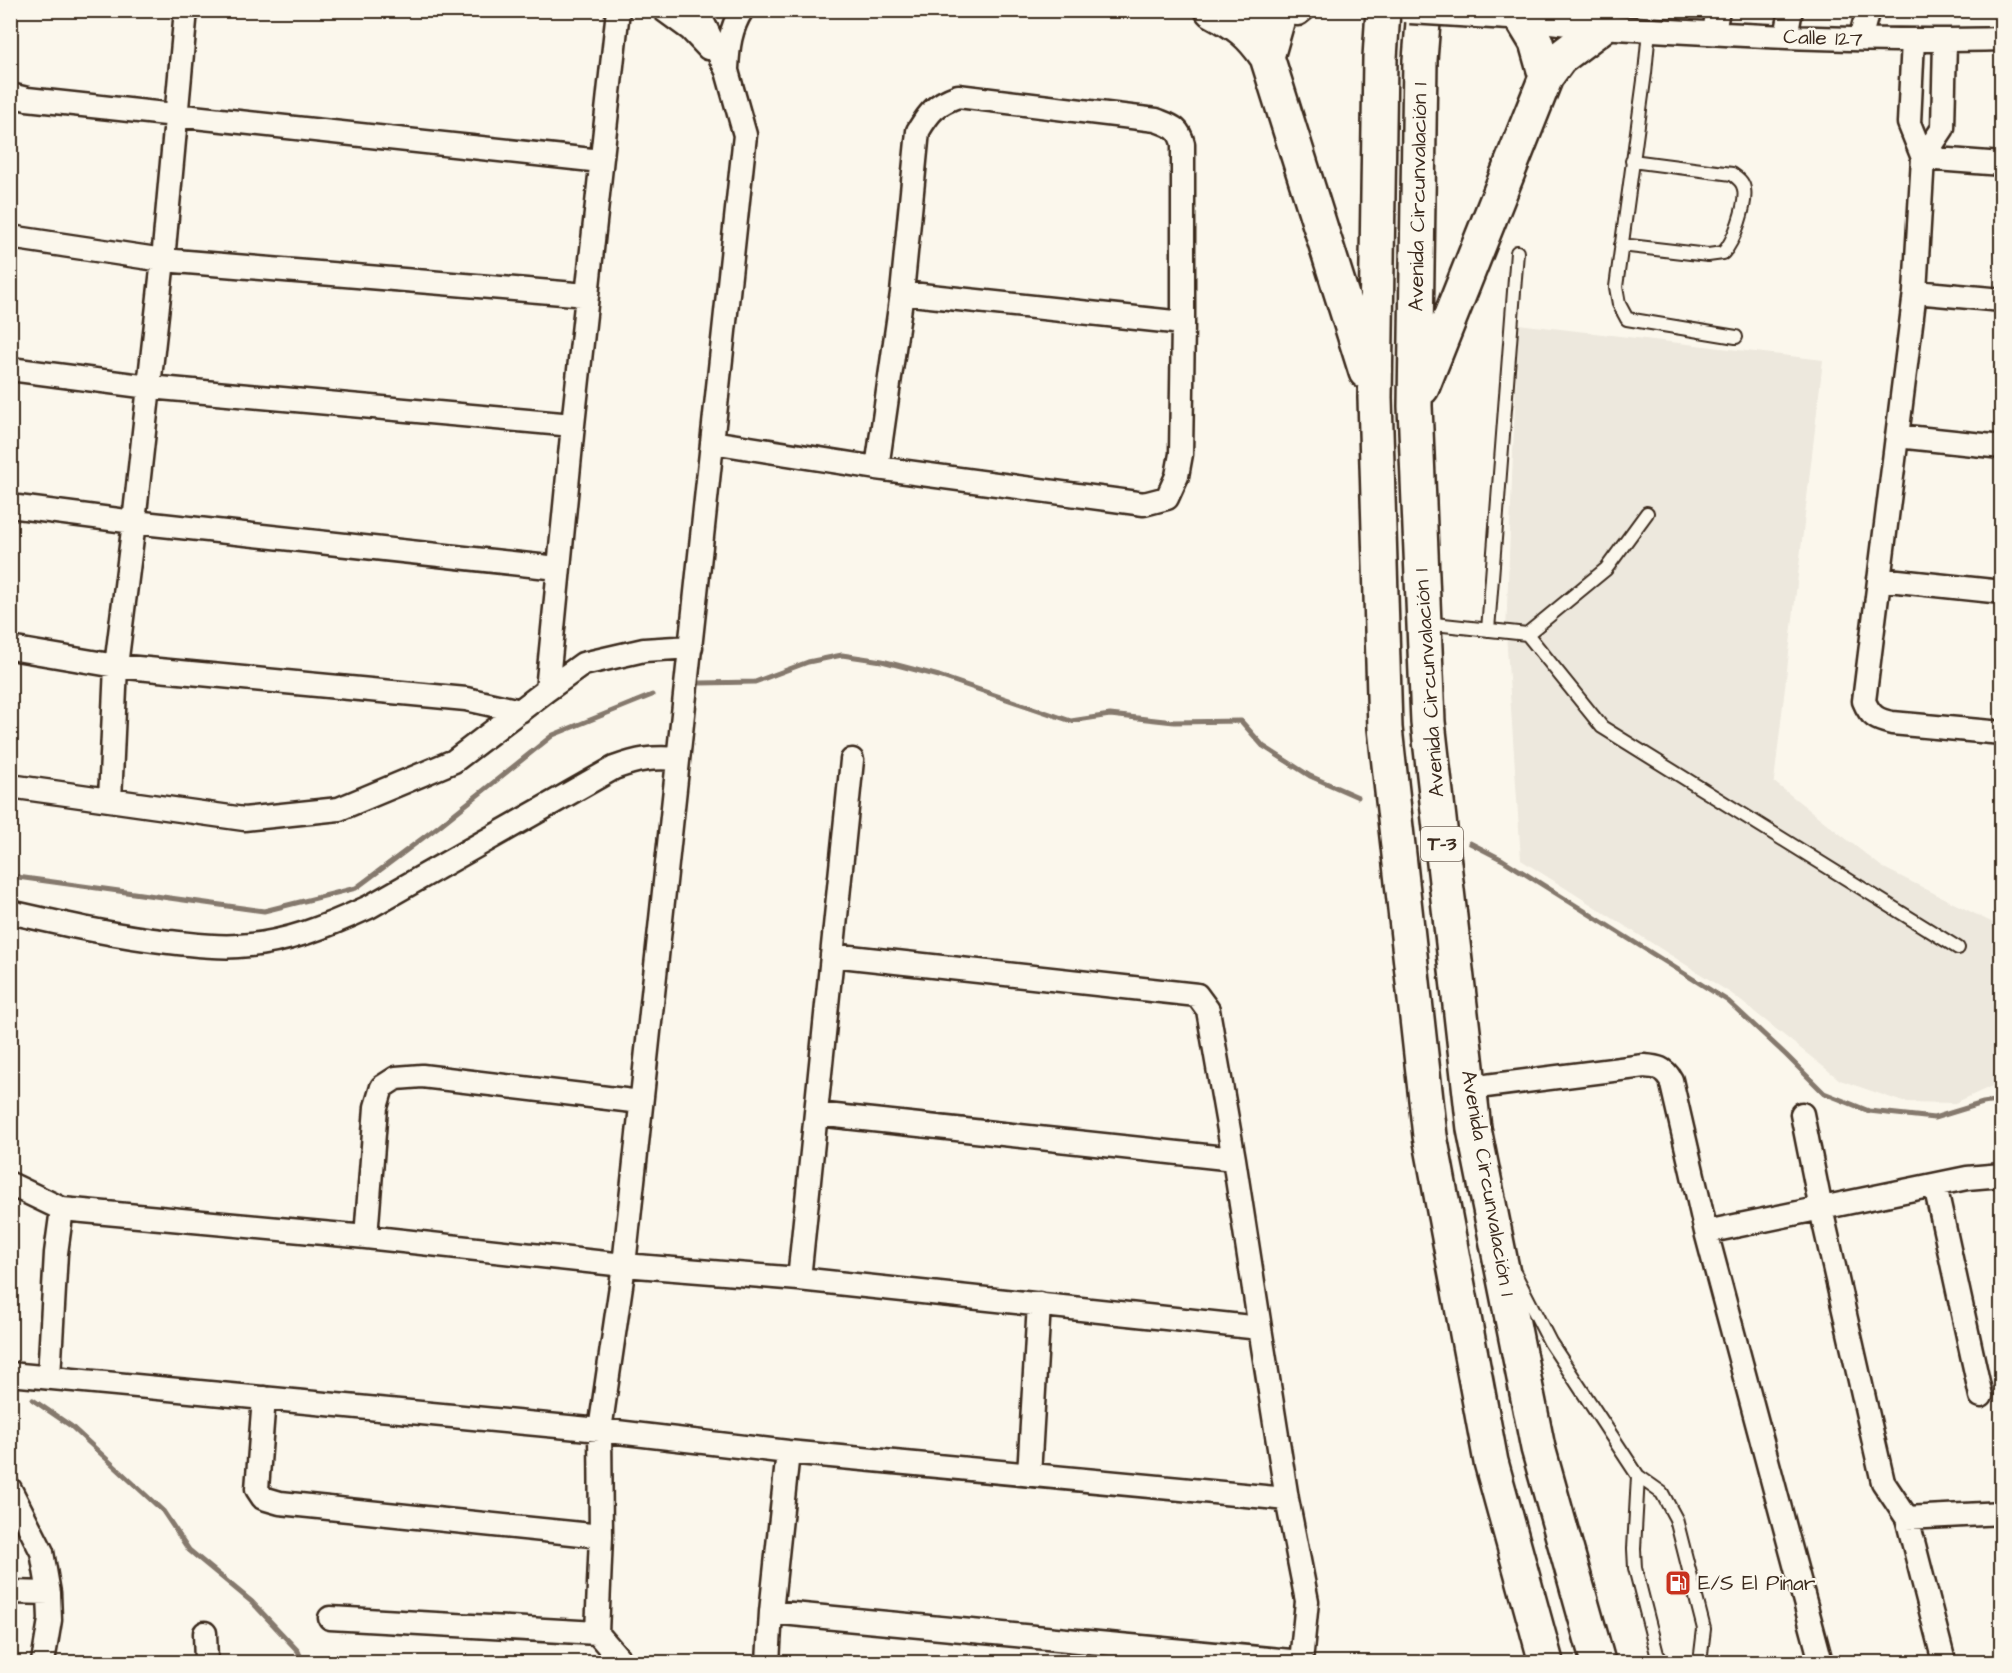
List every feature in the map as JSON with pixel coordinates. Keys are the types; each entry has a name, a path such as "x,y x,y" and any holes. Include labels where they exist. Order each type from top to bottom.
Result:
{"main road":[{"path":"1212,10 1238,24 1256,41 1267,57 1375,398"},
{"name":"Avenida Circunvalación 1","path":"1383,10 1380,58 1375,398 1385,728 1430,1136 1491,1462 1546,1662"},
{"name":"Avenida Circunvalación 1","path":"1424,10 1420,60 1415,406 1428,722 1474,1129 1538,1448 1598,1662"},
{"path":"1267,57 1286,12"},
{"path":"1520,16 1536,42 1546,77"},
{"path":"1415,406 1546,77 1560,58 1609,19"}],"street":[{"path":"110,800 116,666 163,260 186,10"},
{"path":"547,690 618,10"},
{"path":"664,10 690,29 727,71"},
{"path":"622,1662 597,1633 601,1536 600,1430 624,1265 745,135 727,71 697,10"},
{"path":"727,71 730,35 742,10"},
{"path":"1236,10 1286,12"},
{"name":"Calle 127","path":"1394,10 1609,19 1649,30 1716,21 1786,37 1945,41 2001,39"},
{"path":"1786,37 1791,10"},
{"path":"1860,39 1868,10"},
{"path":"1913,40 1909,123 1923,158 1915,292 1864,701 1868,711 1878,720 2001,733"},
{"path":"1923,158 1943,128 1945,41"},
{"path":"10,95 27,99 176,116 601,161"},
{"path":"712,442 878,468 1144,504 1167,498 1177,476 1181,454 1184,323 1183,144 1180,134 1170,126 1156,120 958,96 945,101 931,111 918,131 902,293 878,468"},
{"path":"1923,158 2001,164"},
{"path":"10,237 163,260 587,295"},
{"path":"1915,292 2001,300"},
{"path":"902,293 1184,323"},
{"path":"10,369 149,387 573,425"},
{"path":"1897,436 2001,447"},
{"path":"10,506 134,522 558,568"},
{"path":"1879,579 2001,592"},
{"path":"10,786 244,819 339,809 454,761 583,664 644,650 691,647"},
{"path":"10,648 116,666 466,699 520,711"},
{"path":"10,912 123,936 202,946 238,946 290,937 343,920 369,908 614,768 638,759 657,757 678,759"},
{"path":"799,1279 852,760"},
{"path":"771,1612 1300,1662 1307,1601 1287,1499 1212,1028 1208,1010 1197,995 832,955"},
{"path":"1470,1088 1644,1066 1657,1067 1666,1072 1671,1080 1706,1232 1821,1662"},
{"path":"366,1237 376,1107 382,1087 396,1078 422,1076 641,1102"},
{"path":"817,1114 1234,1159"},
{"path":"1803,1114 1821,1209 1882,1482 1907,1518 1944,1662"},
{"path":"1706,1232 1967,1178 2001,1175"},
{"path":"10,1184 62,1209 366,1237 624,1265 799,1279 1260,1328"},
{"path":"1935,1185 1981,1396"},
{"path":"49,1377 56,1253 62,1209"},
{"path":"1029,1475 1040,1304"},
{"path":"10,1374 600,1430 788,1452 1287,1499"},
{"path":"264,1398 256,1489 263,1498 291,1504 601,1536"},
{"path":"768,1662 788,1452"},
{"path":"10,1489 42,1552 49,1593 50,1620 43,1662"},
{"path":"1907,1518 2001,1513"},
{"path":"10,1592 49,1593"},
{"path":"330,1618 597,1633"},
{"path":"205,1633 206,1662"}],"lane":[{"path":"1649,30 1616,287 1619,304 1627,319 1736,337"},
{"path":"1621,245 1708,255 1723,253 1736,234 1745,192 1738,178 1732,174 1632,161"},
{"path":"1488,630 1517,252"},
{"path":"1527,634 1606,569 1647,513"},
{"path":"1424,623 1527,634 1602,727 1958,948"},
{"path":"1495,1235 1550,1342 1638,1476 1662,1493 1676,1519 1704,1629 1700,1662"},
{"path":"1638,1476 1635,1568 1657,1654 1663,1662"}],"shaded area":[{"path":"1518,324 1823,360 1774,782 1882,867 2001,927 2001,1082 1955,1103 1903,1102 1840,1080 1732,994 1521,860 1506,633"}],"waterway":[{"path":"700,683 755,682 808,662 842,655 882,661 939,676 1071,721 1110,715 1174,722 1241,721 1263,746 1310,776 1358,797"},
{"path":"10,876 264,911 356,888 439,826 553,735 652,695"},
{"path":"1470,843 1503,860 1728,1001 1824,1093 1869,1111 1934,1118 1983,1103 2002,1100"},
{"path":"33,1400 71,1426 163,1511 189,1550 252,1602 298,1651 303,1662"}],"place":[{"name":"E/S El Pinar","path":"1678,1583"}]}
